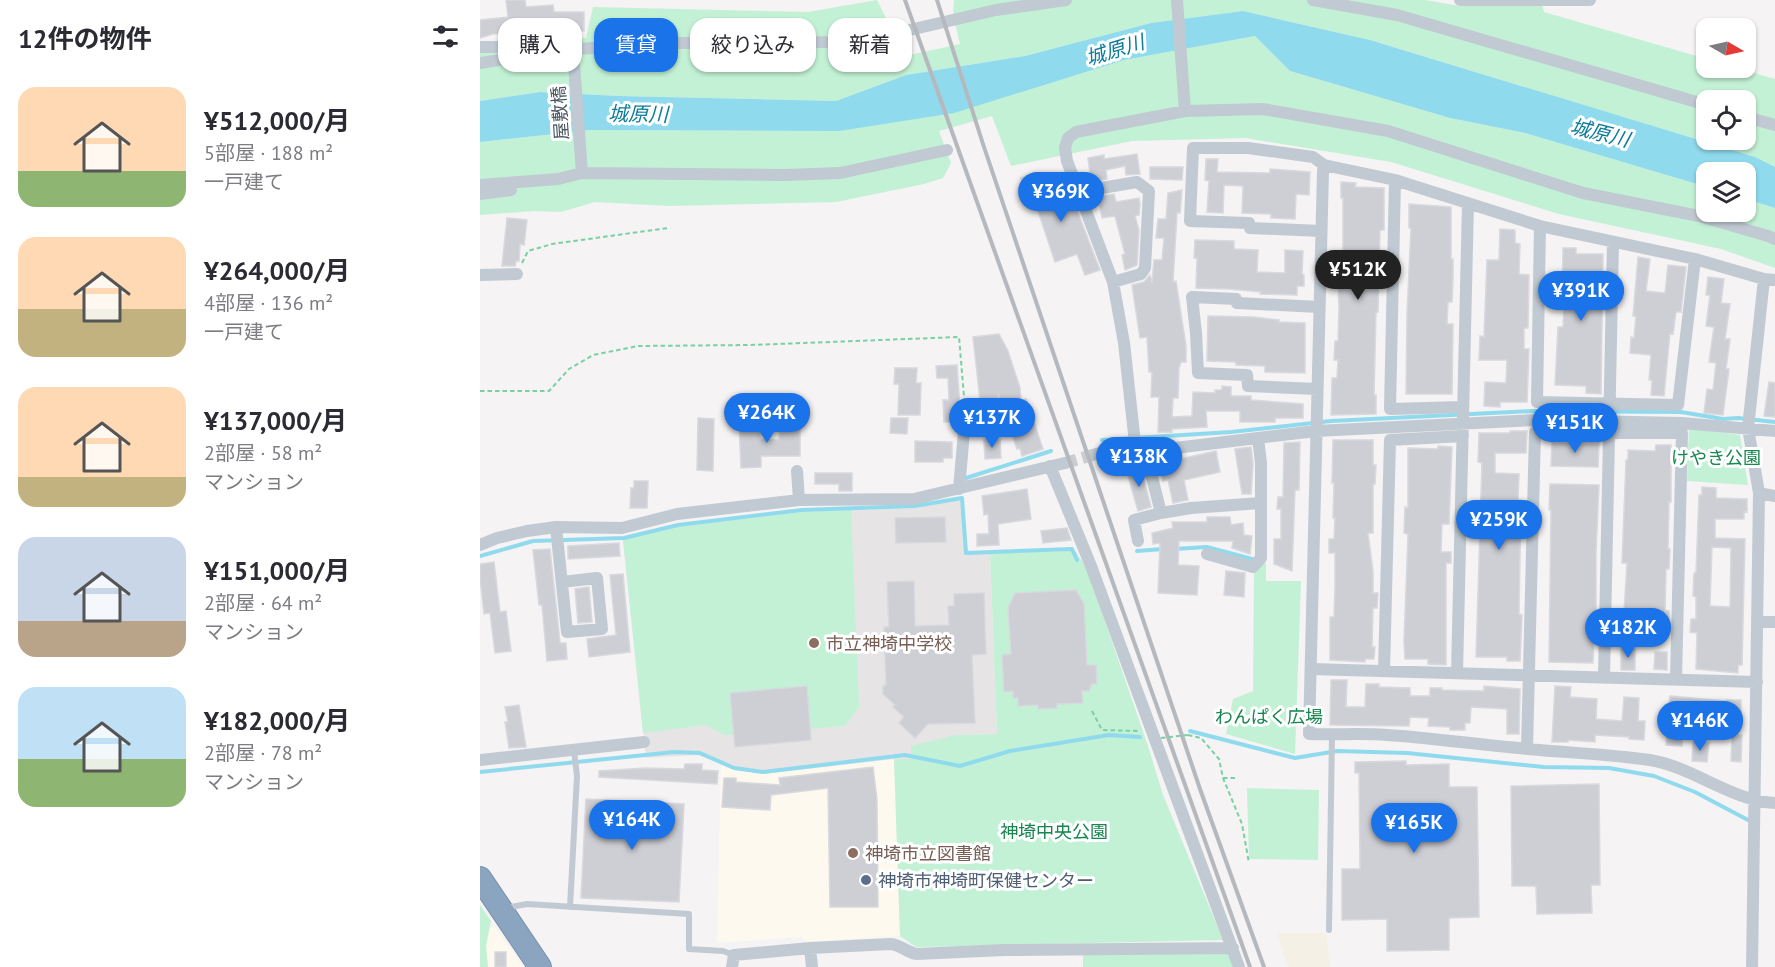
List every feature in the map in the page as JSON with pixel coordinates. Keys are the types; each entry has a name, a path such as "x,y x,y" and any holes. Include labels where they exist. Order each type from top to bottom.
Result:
{"highway":[{"path":"480,878 540,967"}],"street":[{"path":"582,49 679,43 829,42 875,38 996,10 1066,0"},
{"path":"1177,0 1185,111"},
{"path":"1313,0 1397,15 1696,102"},
{"path":"1460,1 1590,0"},
{"path":"480,47 498,47"},
{"path":"480,63 498,60"},
{"name":"屋敷橋","path":"575,72 582,173"},
{"path":"1161,513 1148,461 1137,442 1124,343 1113,282 1067,161 1065,148 1068,138 1077,132 1185,111 1263,109 1388,132 1583,193 1699,216 1775,240"},
{"path":"1756,120 1775,125"},
{"path":"1321,231 1250,228 1249,223 1190,221 1193,148 1259,150 1312,157 1324,165 1395,180 1540,226 1695,259 1769,279 1748,428 1759,493 1752,967"},
{"path":"480,185 558,179 582,173 840,173 947,150"},
{"path":"1324,165 1309,734 1331,740 1383,734 1527,749 1597,753 1654,761 1755,800 1775,803"},
{"path":"480,194 546,185 558,179"},
{"path":"1395,180 1390,409 1463,422"},
{"path":"1078,192 1137,182 1149,191 1145,268 1141,274 1113,282"},
{"path":"1457,673 1468,203"},
{"path":"1540,226 1537,402 1678,405 1695,259"},
{"path":"1604,677 1613,242"},
{"path":"480,275 517,274"},
{"path":"1317,389 1248,386 1247,375 1197,373 1196,333 1191,297 1236,299 1237,303 1320,307"},
{"path":"1096,454 1119,453 1137,442 1258,438 1317,425 1536,420 1682,423 1775,430"},
{"path":"1384,671 1390,440 1463,422"},
{"path":"1527,749 1535,432 1609,423 1682,433 1676,679"},
{"path":"958,489 964,432"},
{"path":"1207,554 1253,567 1261,558 1261,463 1258,438"},
{"path":"480,545 497,538 527,531 557,536 622,528 677,514 799,500 914,499 1065,463"},
{"path":"1050,466 1091,566 1239,967"},
{"path":"797,471 799,500"},
{"path":"1759,493 1775,496"},
{"path":"1138,541 1134,520 1191,508 1261,503"},
{"path":"557,536 567,632 602,629 597,578 562,582"},
{"path":"1758,622 1775,622"},
{"path":"1311,669 1757,682"},
{"path":"480,760 644,742"},
{"path":"733,961 810,948 891,944 897,944 916,954 1004,950 1233,948"},
{"path":"810,948 812,967"}],"lane":[{"path":"1329,930 1331,740"},
{"path":"570,907 577,776 574,751"},
{"path":"501,910 510,906 527,904 689,914 689,949 723,951 733,961"}],"path":[{"path":"517,274 528,251 552,244 668,228"},
{"path":"480,391 549,391 569,369 593,355 638,346 751,345 959,337 967,414 964,432"},
{"path":"1092,711 1102,730 1139,731"},
{"path":"1161,738 1188,735 1201,738 1219,759 1223,778 1242,824 1249,863"},
{"path":"1223,778 1238,778"}],"shaded area":[{"name":"市立神埼中学校","path":"963,499 968,554 990,553 997,734 956,735 911,759 763,774 733,769 698,755 646,758 623,540 677,527 802,512 916,508"},
{"path":"894,759 900,936 807,942 802,937 717,943 721,764 733,769 763,774"},
{"path":"495,927 523,967 480,967 480,929"}],"green space":[{"path":"877,0 886,18 828,18 828,72 912,72 912,54 960,44 953,15 954,0 1425,0 1460,6 1542,4 1544,12 1696,56 1696,78 1756,78 1756,74 1775,79 1775,167 1731,150 1756,150 1756,90 1696,90 1696,139 1370,40 1243,11 1151,23 1025,56 906,75 836,101 540,92 480,101 480,45 498,41 498,72 582,72 582,38 586,38 593,7 808,12"},
{"path":"1255,36 1290,71 1450,118 1525,133 1696,184 1696,222 1756,222 1756,202 1775,208 1775,268 1721,249 1559,214 1391,162 1245,138 1132,141 1011,166 992,116 939,131 951,163 943,178 836,202 669,206 595,202 561,212 534,211 480,215 480,142 591,130 839,131 1124,60"},
{"name":"けやき公園","path":"1689,428 1740,435 1748,485 1687,481"},
{"path":"851,510 859,707 845,726 724,735 706,725 643,733 623,540 677,527 802,512"},
{"name":"神埼中央公園","path":"1075,551 1086,567 1163,795 1223,940 916,947 900,936 894,759 911,759 911,746 956,735 997,734 990,553"},
{"name":"わんぱく広場","path":"1260,563 1266,563 1266,581 1301,581 1295,754 1226,734 1233,699 1253,691 1254,570"},
{"path":"1247,788 1319,790 1318,860 1249,859"},
{"path":"480,905 491,921 486,946 488,967 480,967"},
{"path":"1228,952 1233,967 1083,967 1083,955"}],"sand":[{"path":"1277,933 1326,933 1330,967 1288,967"}],"water":[{"name":"城原川","path":"1243,11 1370,40 1696,139 1696,150 1732,150 1755,157 1775,167 1775,208 1756,202 1756,162 1696,162 1696,184 1525,133 1450,118 1290,71 1255,36 1124,60 954,113 839,131 591,130 480,142 480,101 540,92 836,101 906,75 1025,56 1151,23"}],"building":[{"path":"506,0 525,0 526,7 553,5 554,12 584,12 584,31 582,31 582,18 499,18 508,17"},
{"path":"498,18 498,33 480,38 480,20"},
{"path":"1137,154 1140,174 1126,175 1125,166 1106,170 1107,179 1091,181 1088,158 1104,155 1104,159"},
{"path":"1206,159 1218,159 1217,172 1270,173 1270,169 1310,172 1309,195 1296,194 1295,219 1271,218 1271,214 1242,213 1243,186 1224,185 1223,213 1207,212 1209,181 1205,180"},
{"path":"1150,167 1183,167 1182,180 1150,179"},
{"path":"1036,173 1042,190 1066,182 1100,270 1085,275 1077,254 1055,262 1034,199 1029,201 1021,178"},
{"path":"1341,182 1356,183 1355,187 1384,188 1384,230 1380,230 1378,312 1376,312 1374,395 1376,395 1376,414 1331,415 1332,378 1337,378 1338,360 1334,360 1335,341 1338,341 1337,265 1340,265 1340,257 1343,257"},
{"path":"1182,190 1180,213 1177,213 1173,282 1176,281 1186,346 1186,362 1181,362 1179,368 1178,398 1173,398 1172,417 1192,416 1193,392 1215,393 1215,390 1222,390 1222,386 1231,387 1231,396 1251,396 1251,400 1303,404 1303,418 1275,418 1275,422 1240,422 1240,411 1206,411 1207,427 1158,432 1159,397 1151,397 1152,372 1149,372 1147,337 1140,338 1132,285 1144,282 1150,275 1152,283 1154,260 1162,260 1164,238 1156,238 1158,219 1166,219 1168,193"},
{"path":"1114,194 1116,202 1139,198 1139,215 1135,216 1139,230 1137,265 1125,270 1122,255 1125,254 1115,216 1102,218 1098,197"},
{"path":"1409,204 1451,207 1453,277 1452,302 1448,302 1447,324 1453,324 1452,394 1406,394 1411,228 1409,228"},
{"path":"507,218 527,220 524,245 520,244 519,261 516,261 515,266 502,266"},
{"path":"1500,229 1515,230 1515,243 1520,244 1519,274 1529,275 1528,328 1524,328 1524,349 1529,349 1527,402 1500,402 1500,407 1484,406 1485,382 1506,383 1507,360 1479,360 1480,336 1484,337 1487,260 1499,260"},
{"path":"1195,240 1234,241 1234,249 1258,250 1257,272 1285,273 1285,250 1303,251 1304,286 1297,286 1297,295 1196,288"},
{"path":"1563,248 1576,248 1576,254 1603,254 1601,394 1586,393 1586,386 1555,385 1558,327 1563,327 1564,309 1559,309 1559,299 1562,299"},
{"path":"1638,257 1650,259 1646,291 1665,293 1668,265 1686,267 1681,312 1676,312 1673,334 1670,333 1664,396 1651,395 1652,380 1649,380 1651,355 1630,353 1636,316 1633,316"},
{"path":"1708,277 1724,279 1721,303 1730,304 1725,339 1730,339 1726,369 1729,369 1723,415 1704,413 1707,389 1713,390 1716,363 1709,362 1714,327 1706,326 1710,295 1706,295"},
{"path":"1208,316 1254,317 1279,320 1279,322 1305,323 1305,373 1265,372 1265,366 1207,361"},
{"path":"999,334 1008,351 1020,388 1021,401 1026,399 1043,449 1022,456 1020,448 1017,449 998,393 999,416 982,418 973,337"},
{"path":"957,365 961,422 944,422 943,400 949,400 948,378 937,378 936,366"},
{"path":"895,368 917,368 916,383 921,383 920,415 898,415 899,384 894,384"},
{"path":"1769,382 1775,383 1775,417 1764,416"},
{"path":"698,418 714,419 713,471 697,470"},
{"path":"891,418 908,418 907,434 890,433"},
{"path":"760,422 760,439 779,440 780,425 800,425 800,456 761,456 761,467 741,468 739,423"},
{"path":"1510,431 1527,431 1526,453 1495,453 1495,473 1519,474 1518,500 1521,500 1519,614 1522,615 1520,661 1507,661 1507,657 1476,657 1482,463 1478,462 1479,433 1510,433"},
{"path":"1000,439 1001,458 985,459 984,440"},
{"path":"1333,440 1373,440 1373,465 1376,465 1375,484 1373,484 1373,533 1368,533 1373,571 1373,593 1378,593 1377,608 1373,608 1374,659 1365,659 1365,662 1330,660 1330,617 1334,617 1335,586 1335,553 1329,553 1329,539 1334,539 1335,518 1333,518 1334,483 1332,483"},
{"path":"915,441 952,442 952,458 943,458 943,462 915,462"},
{"path":"1300,442 1299,490 1295,490 1292,571 1274,564 1274,539 1281,539 1281,509 1277,509 1278,497 1283,497 1284,443"},
{"path":"1552,442 1599,443 1598,467 1551,466"},
{"path":"1656,445 1671,445 1668,549 1670,549 1669,569 1666,569 1665,611 1669,611 1669,629 1623,628 1627,563 1622,563 1626,460 1628,460 1628,450 1655,451"},
{"path":"1438,446 1452,447 1449,524 1442,524 1441,552 1451,552 1451,563 1446,563 1446,665 1428,664 1428,659 1405,659 1404,642 1408,534 1404,533 1405,507 1408,508 1408,448 1438,449"},
{"path":"1251,447 1253,464 1251,494 1242,494 1235,449"},
{"path":"1216,451 1220,472 1184,480 1188,500 1173,503 1168,480 1163,481 1159,464"},
{"path":"1140,465 1151,507 1138,511 1126,469"},
{"path":"815,473 852,473 852,491 839,491 839,484 815,484"},
{"path":"634,481 648,481 647,508 630,508 631,488 634,488"},
{"path":"1550,484 1599,485 1596,634 1594,634 1593,663 1549,662"},
{"path":"1702,487 1716,488 1716,498 1747,499 1747,512 1744,511 1744,519 1715,519 1715,538 1745,539 1742,665 1738,665 1738,673 1696,669 1697,633 1690,632 1691,619 1696,619 1696,597 1693,596 1694,573 1696,573 1699,495 1702,495","holes":["1712,547 1731,548 1730,607 1710,606"]},
{"path":"1027,489 1031,519 998,524 999,545 977,546 977,534 989,534 988,514 984,515 982,496"},
{"path":"945,517 946,542 896,543 895,518"},
{"path":"1207,517 1230,517 1231,525 1243,523 1244,535 1252,536 1250,554 1232,548 1233,541 1179,541 1178,565 1199,566 1197,595 1158,593 1160,543 1153,544 1152,533 1173,528 1172,522 1207,522"},
{"path":"1067,528 1071,540 1043,543 1041,531"},
{"path":"619,543 620,556 568,559 568,546"},
{"path":"550,549 560,643 566,643 567,659 547,661 542,605 539,605 533,550"},
{"path":"494,562 500,612 506,611 511,651 495,653 490,613 484,614 480,579 480,564"},
{"path":"1226,571 1245,573 1244,597 1224,595"},
{"path":"623,574 630,652 589,657 587,639 616,635 610,575"},
{"path":"914,581 915,626 949,625 948,606 954,606 954,594 984,593 986,654 972,655 975,723 928,724 915,738 899,723 904,717 883,694 883,686 886,685 884,627 889,627 887,582"},
{"path":"589,587 592,622 578,623 575,589"},
{"path":"1076,590 1084,604 1087,665 1096,665 1097,684 1092,684 1089,691 1082,691 1083,703 1057,704 1057,708 1038,709 1038,705 1018,706 1018,698 1013,698 1013,691 1004,692 1002,655 1011,654 1008,608 1015,593"},
{"path":"1621,648 1635,649 1635,670 1621,670"},
{"path":"1655,652 1667,652 1667,670 1654,669"},
{"path":"1331,680 1347,680 1346,707 1365,707 1366,684 1379,684 1379,687 1410,688 1410,696 1430,696 1430,688 1484,691 1484,686 1520,689 1519,734 1507,734 1507,709 1471,707 1470,723 1465,723 1465,730 1428,726 1429,718 1410,717 1409,726 1330,725"},
{"path":"807,686 811,740 735,747 730,693"},
{"path":"1555,686 1571,687 1570,697 1597,699 1596,719 1622,721 1624,697 1639,698 1638,721 1645,721 1644,740 1595,735 1595,742 1568,740 1568,742 1552,742"},
{"path":"1670,696 1726,701 1741,700 1741,726 1725,726 1726,721 1684,718 1682,746 1666,745"},
{"path":"519,705 526,747 509,748 505,707"},
{"path":"1732,735 1742,735 1741,762 1731,761"},
{"path":"1693,742 1709,743 1707,762 1692,761"},
{"path":"1406,761 1406,765 1449,764 1449,787 1477,787 1479,917 1449,918 1449,950 1387,951 1387,919 1342,920 1342,869 1360,869 1359,773 1355,773 1355,762"},
{"path":"685,764 702,764 702,770 718,771 717,784 599,777 599,771 645,768 684,769"},
{"path":"873,767 877,799 878,907 830,907 828,788 771,795 770,810 722,807 724,778 736,778 736,782 780,785 779,778"},
{"path":"1599,784 1600,885 1591,885 1592,913 1537,914 1536,886 1512,886 1511,786"},
{"path":"586,799 684,804 679,902 581,898"},
{"path":"495,952 506,952 506,967 495,967"}],"waterway":[{"path":"1102,440 1231,432 1331,421 1532,411 1681,412 1723,419 1738,418 1775,422"},
{"path":"966,478 1051,451"},
{"path":"480,556 533,541 624,538 678,525 802,510 915,506 962,498 966,553 1072,549 1077,560"},
{"path":"1174,549 1207,547 1252,559"},
{"path":"1137,551 1163,549"},
{"path":"1190,731 1295,758 1337,751 1407,753 1544,767 1609,768 1654,776 1695,792 1748,820"},
{"path":"480,772 674,752 700,753 734,768 763,772 905,755 960,766 1010,751 1109,735 1140,737"}],"tunnel":[{"path":"1065,463 1096,454"}],"railway":[{"path":"905,0 1250,967"},
{"path":"937,0 983,144 1200,789 1264,967"}],"place":[{"name":"市立神埼中学校","path":"814,643"},
{"name":"神埼市立図書館","path":"853,853"},
{"name":"神埼市神埼町保健センター","path":"866,880"}]}
